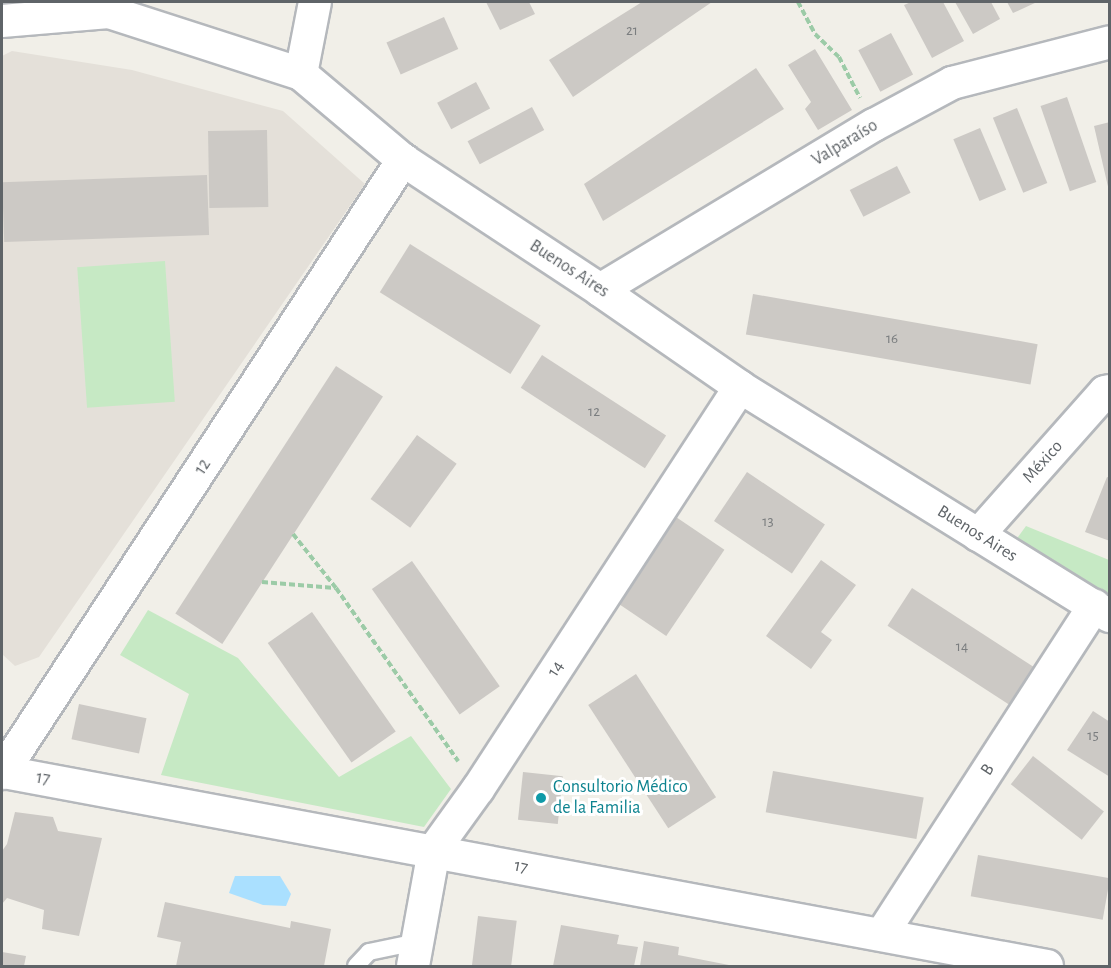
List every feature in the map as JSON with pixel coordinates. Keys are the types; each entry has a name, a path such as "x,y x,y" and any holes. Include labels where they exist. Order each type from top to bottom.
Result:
{"street":[{"path":"301,74 315,2"},
{"name":"Buenos Aires","path":"2,21 109,12 301,74 403,160 600,290 740,387 1102,611"},
{"name":"Valparaíso","path":"600,290 874,125 952,83 1110,42"},
{"name":"12","path":"2,769 403,160"},
{"name":"14","path":"415,954 434,850 478,789 740,387"},
{"name":"México","path":"978,535 1105,392 1110,391"},
{"name":"B","path":"882,934 1102,611"},
{"name":"17","path":"2,769 1047,966"}],"lane":[{"path":"356,966 369,952 415,954"}],"path":[{"path":"798,2 815,34 839,57 874,125"},
{"path":"293,534 336,588 478,789"},
{"path":"262,582 336,588"}],"shaded area":[{"path":"12,51 132,70 283,111 365,184 39,657 15,666 2,654 2,56"}],"green space":[{"path":"165,261 175,402 87,408 77,267"},
{"path":"1026,526 1109,560 1109,598 1015,541"},
{"path":"148,610 238,658 339,777 411,736 451,789 424,827 161,775 189,694 120,655"}],"water":[{"path":"235,876 280,876 291,894 286,906 263,905 229,893"}],"building":[{"path":"486,2 529,2 535,14 500,30"},
{"path":"642,2 712,2 573,97 549,60"},
{"path":"911,2 943,2 964,41 932,58 904,5"},
{"path":"955,2 991,2 1000,19 973,34"},
{"path":"1007,2 1037,2 1013,13"},
{"path":"444,17 458,49 401,75 386,43"},
{"path":"891,33 913,74 880,92 858,50"},
{"path":"815,49 852,110 818,130 805,109 811,102 788,65"},
{"path":"756,68 784,109 603,221 584,184"},
{"path":"476,82 490,108 451,129 437,103"},
{"path":"1067,97 1096,182 1070,191 1041,106"},
{"path":"532,107 544,130 480,164 468,141"},
{"path":"1017,108 1047,183 1023,193 993,118"},
{"path":"1110,122 1110,191 1109,191 1094,126"},
{"path":"980,128 1006,190 979,201 953,139"},
{"path":"267,130 268,207 209,208 208,131"},
{"path":"897,166 911,193 863,217 850,190"},
{"path":"207,175 209,235 4,242 2,182"},
{"path":"410,244 541,326 510,374 380,292"},
{"path":"753,294 1038,344 1030,385 746,334"},
{"path":"542,355 666,436 645,468 521,388"},
{"path":"336,366 383,396 222,644 175,613"},
{"path":"417,435 457,464 410,528 371,499"},
{"path":"747,472 825,525 792,573 714,521"},
{"path":"1107,477 1110,478 1110,541 1085,532"},
{"path":"673,515 724,550 666,636 615,601"},
{"path":"821,560 856,585 821,632 832,640 811,669 766,636"},
{"path":"412,561 500,686 460,714 372,589"},
{"path":"912,588 1036,669 1012,706 887,626"},
{"path":"312,612 396,732 352,763 268,643"},
{"path":"636,674 716,797 668,828 588,705"},
{"path":"79,704 146,718 139,754 72,739"},
{"path":"1093,711 1110,722 1110,777 1067,750"},
{"path":"1033,756 1104,811 1082,840 1011,784"},
{"path":"773,771 924,798 916,839 766,812"},
{"name":"Consultorio Médico de la Familia","path":"523,772 563,776 558,824 518,820"},
{"path":"15,812 53,817 58,831 102,838 79,936 42,929 44,910 7,898 2,904 2,851 7,844"},
{"path":"978,855 1110,878 1103,920 971,896"},
{"path":"165,902 290,928 291,921 331,929 324,966 176,966 181,942 157,937"},
{"path":"478,916 517,921 511,966 472,966"},
{"path":"561,925 619,935 617,944 638,947 634,966 553,966"},
{"path":"644,941 679,947 678,955 734,966 640,966"},
{"path":"2,952 26,956 24,966 2,966"}],"place":[{"name":"Consultorio Médico de la Familia","path":"541,798"}]}
